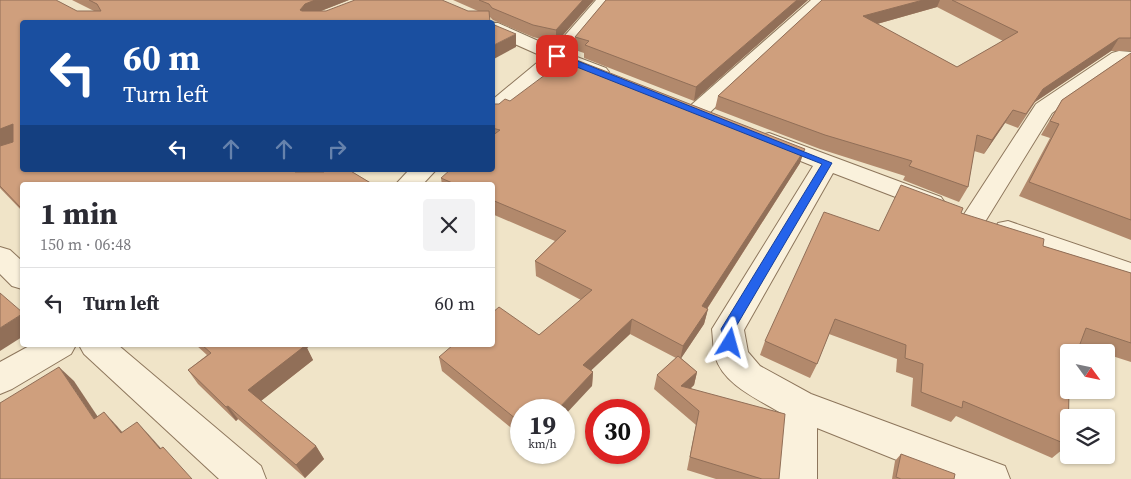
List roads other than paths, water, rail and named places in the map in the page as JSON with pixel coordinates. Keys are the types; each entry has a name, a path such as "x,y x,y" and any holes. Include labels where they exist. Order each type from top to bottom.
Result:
{"street":[{"path":"495,108 557,56 605,0"},
{"path":"698,111 821,0"},
{"path":"495,28 557,56 619,80"},
{"path":"974,219 1044,109 1119,57 1131,58"},
{"path":"754,133 974,219 1131,274"},
{"path":"827,163 728,329 732,357 748,376 799,405 991,479"},
{"path":"301,172 313,182"},
{"path":"410,182 422,172"},
{"path":"0,257 20,276"},
{"path":"0,379 56,347"},
{"path":"97,347 247,479"},
{"path":"798,479 799,405"}]}
